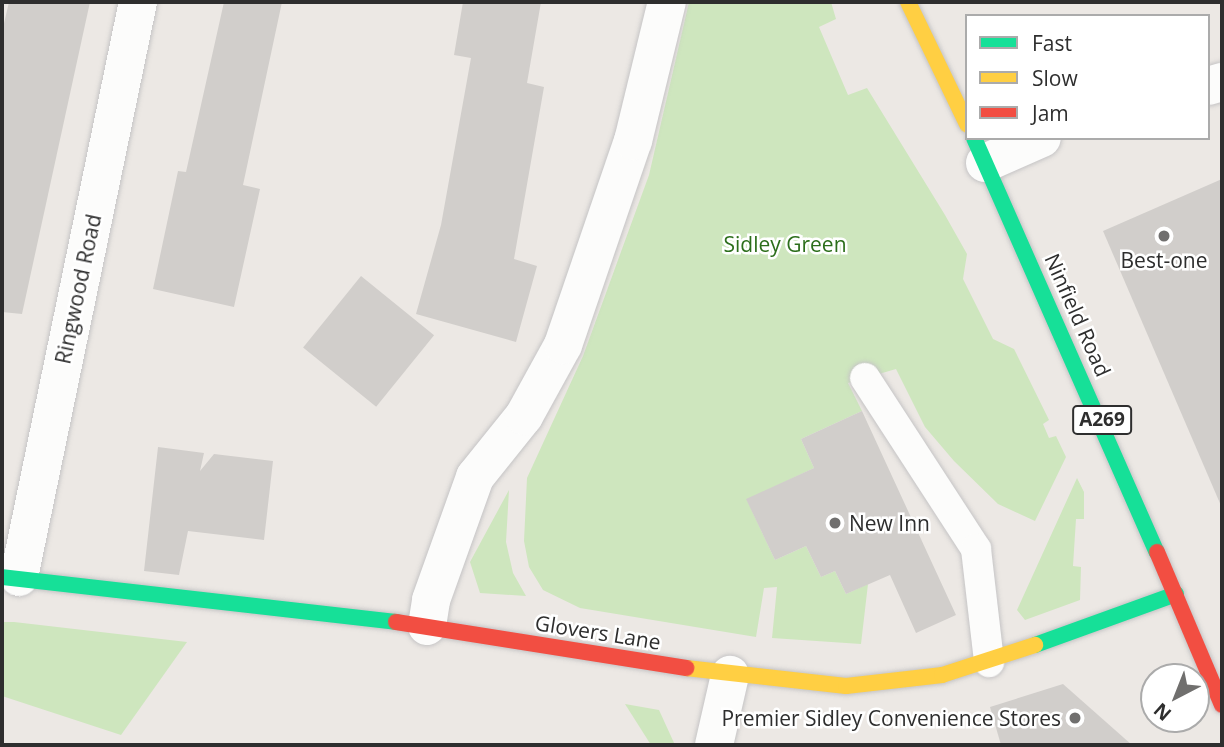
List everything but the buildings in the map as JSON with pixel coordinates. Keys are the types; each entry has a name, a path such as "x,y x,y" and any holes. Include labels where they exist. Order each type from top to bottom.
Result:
{"street":[{"name":"Ringwood Road","path":"10,577 138,2"},
{"path":"426,626 431,600 475,477 524,416 562,345 633,141 667,2"},
{"path":"908,2 965,120"},
{"path":"980,150 1032,140"},
{"name":"Ninfield Road","path":"980,150 1176,594 1222,705"},
{"name":"Glovers Lane","path":"10,577 426,626 730,675 846,686 942,675 989,663 1176,594"},
{"path":"714,745 730,675"}],"lane":[{"path":"865,378 976,549 989,663"}],"green space":[{"name":"Sidley Green","path":"689,2 831,2 836,19 819,27 848,95 867,88 945,215 967,254 963,279 993,339 1014,349 1049,420 1043,424 1049,438 1056,436 1066,457 1035,521 998,504 954,461 925,427 896,369 848,383 862,411 801,439 814,468 747,500 775,560 806,546 821,577 835,571 846,594 868,584 861,644 772,638 777,587 764,588 756,637 580,608 543,590 529,567 524,541 527,478 583,356 649,175"},
{"path":"1077,478 1084,492 1084,519 1076,519 1073,566 1081,567 1080,600 1025,620 1017,610"},
{"path":"509,490 506,542 513,573 526,596 480,593 470,562"},
{"path":"2,622 187,642 121,735 2,696"},
{"path":"625,704 659,710 675,745 651,745"}],"traffic: fast":[{"path":"975,140 1157,552"},
{"path":"2,577 396,622"},
{"path":"1035,645 1176,594"}],"traffic: slow":[{"path":"908,2 965,120"},
{"path":"686,668 846,686 942,675 1035,645"}],"traffic: jam":[{"path":"1157,552 1222,705"},
{"path":"396,622 686,668"}],"place":[{"name":"Best-one","path":"1164,236"},
{"name":"New Inn","path":"835,523"},
{"name":"Premier Sidley Convenience Stores","path":"1075,718"}]}
